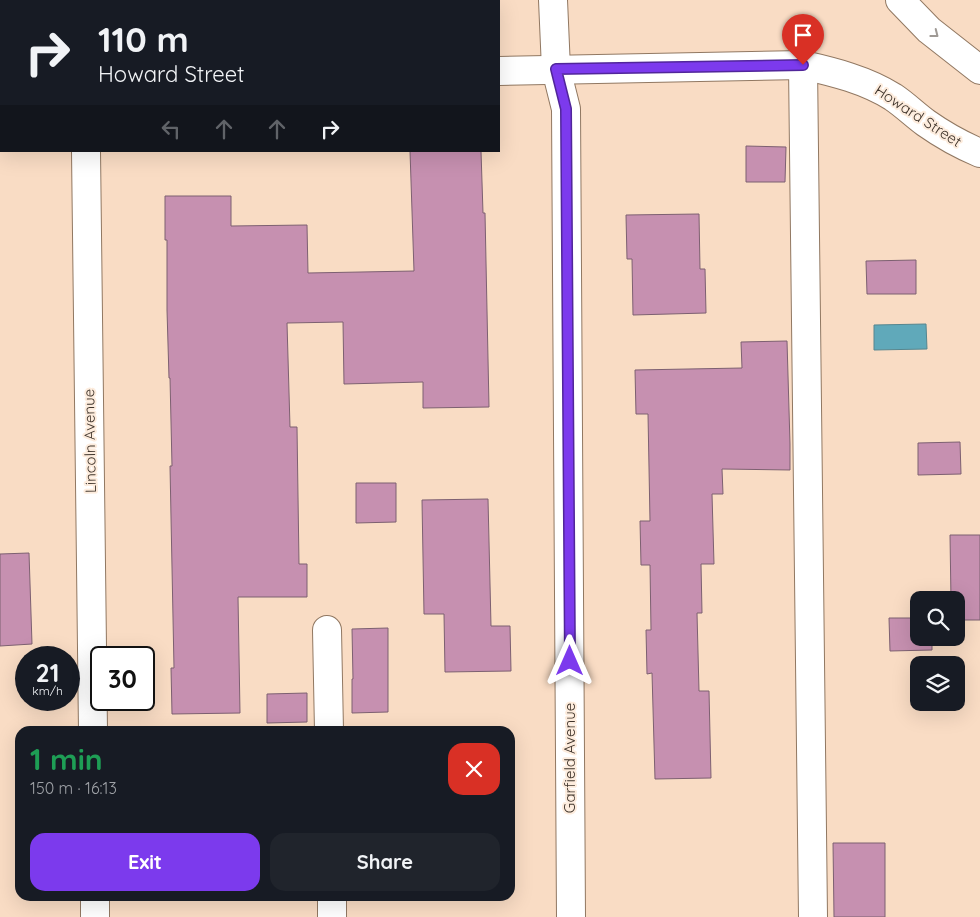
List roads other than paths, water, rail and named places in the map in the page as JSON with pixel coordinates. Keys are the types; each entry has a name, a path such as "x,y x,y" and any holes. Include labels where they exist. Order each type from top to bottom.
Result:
{"main road":[{"name":"Garfield Avenue","path":"554,0 556,69 566,109 571,917"},
{"path":"900,0 928,30 980,70"},
{"name":"Howard Street","path":"500,71 803,65 835,72 869,85 893,97 925,123 956,143 980,153"},
{"path":"803,65 813,917"},
{"name":"Lincoln Avenue","path":"86,152 93,726"},
{"path":"327,630 329,726"},
{"path":"95,901 96,917"},
{"path":"332,901 332,917"}],"water":[{"path":"926,324 927,349 874,350 874,325"}]}
